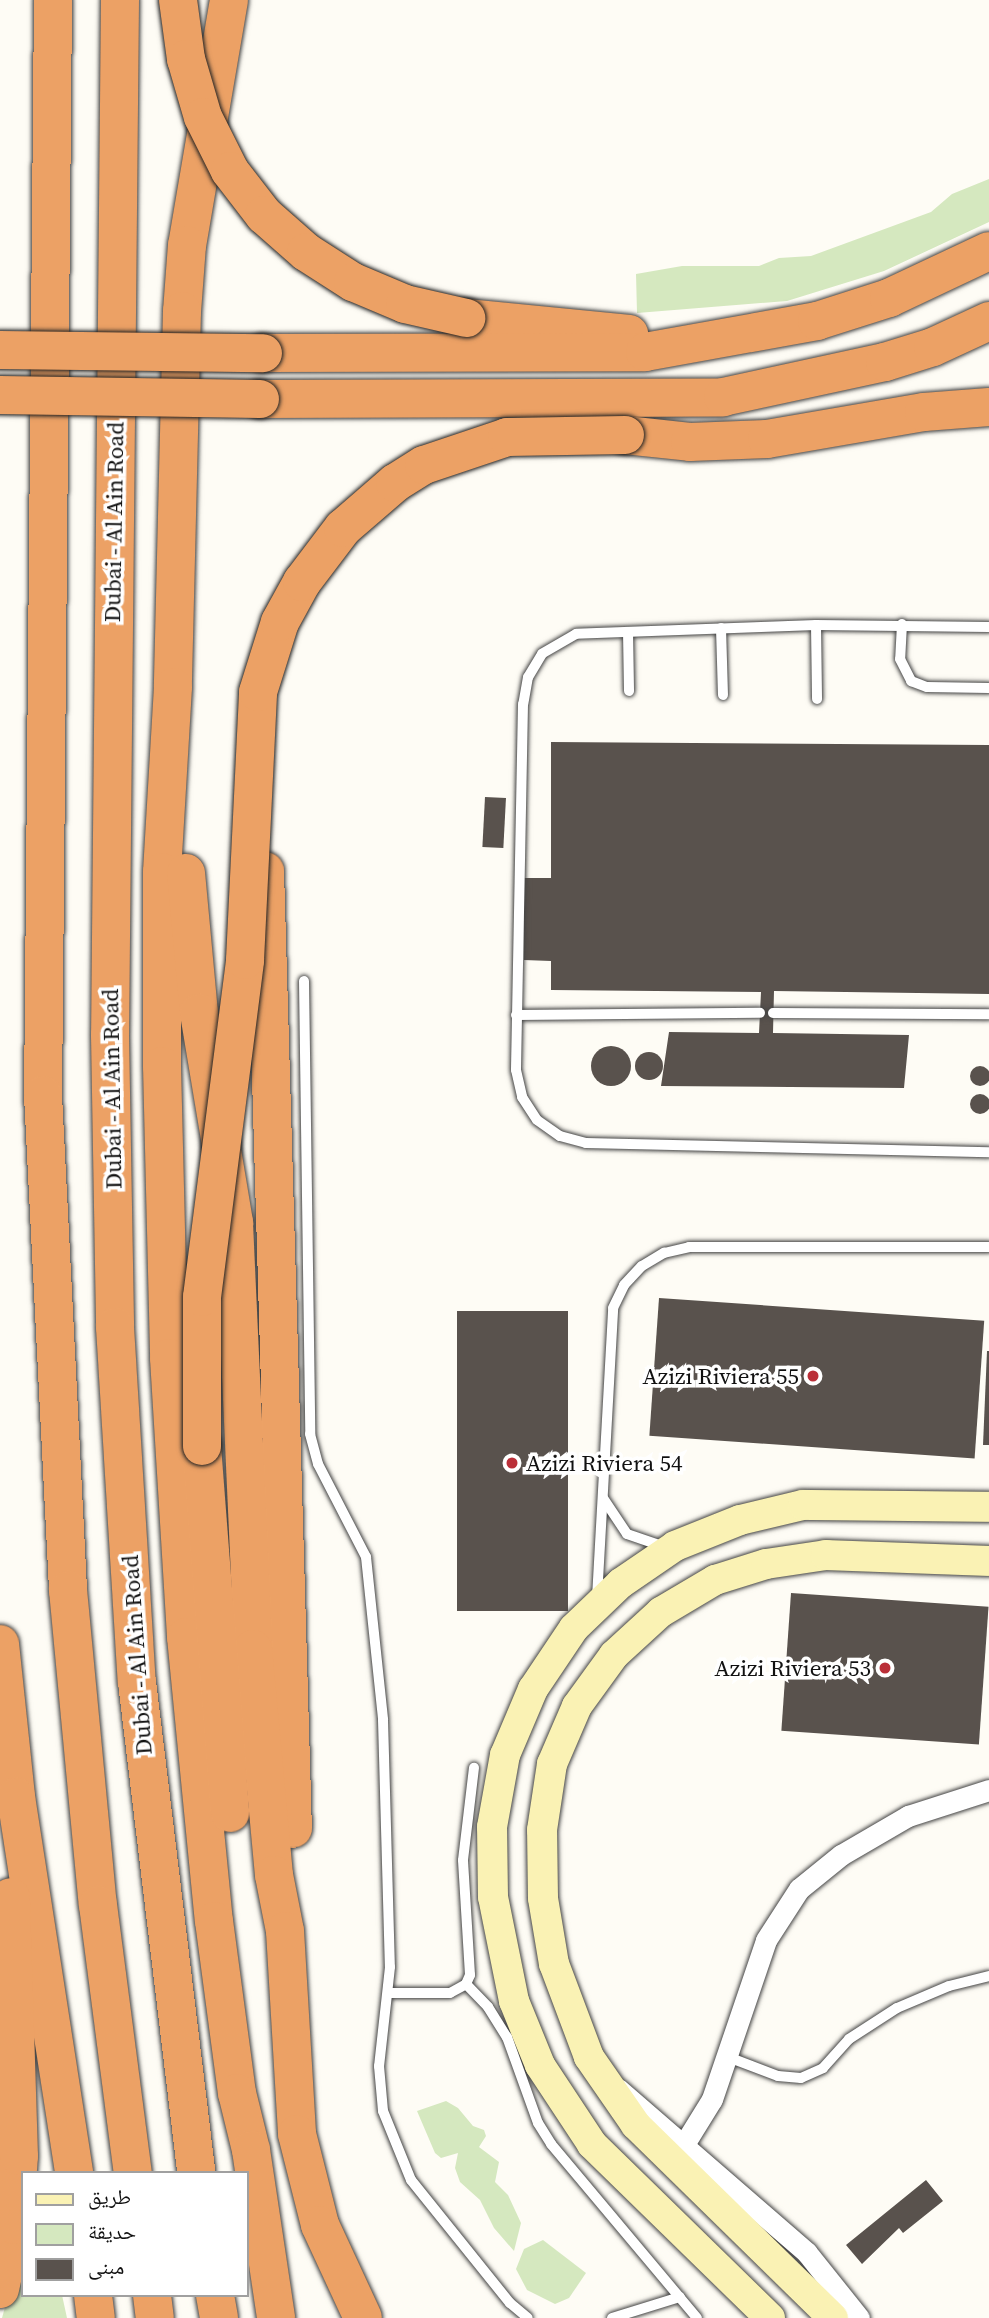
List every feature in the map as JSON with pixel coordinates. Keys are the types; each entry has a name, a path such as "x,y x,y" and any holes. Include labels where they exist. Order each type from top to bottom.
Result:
{"highway":[{"path":"53,0 43,1095 68,1590 99,1905 133,2171"},
{"name":"Dubai - Al Ain Road","path":"120,0 110,1021 115,1326 137,1682 196,2171"},
{"path":"178,0 186,59 203,117 230,171 264,215 306,252 353,282 405,304 466,318 693,344"},
{"path":"229,0 187,245 173,687 162,872 169,1359 186,1637 214,1921 237,2094 251,2150 276,2318"},
{"path":"0,350 615,355 693,344 853,310 924,283 989,251"},
{"path":"625,435 751,416 860,386 989,321"},
{"path":"0,395 260,399 723,397 812,381 933,347"},
{"path":"251,2150 254,2109 202,1446 202,1297 245,960 258,692 280,622 321,554 368,504 424,465 478,443 535,433 625,435 690,442 767,439 924,412 989,407"},
{"path":"173,687 182,755 191,951 234,1223 253,1649 274,1875 285,1931 292,2081 306,2180 337,2269 363,2318"},
{"path":"255,758 263,812 295,1873 285,1931"},
{"path":"0,1644 16,1797 74,2171"},
{"path":"0,2289 14,2225 19,2156 11,1918 16,1797"},
{"path":"93,2297 96,2318"},
{"path":"152,2297 155,2318"},
{"path":"215,2297 219,2318"}],"street":[{"path":"769,2318 592,2144 540,2065 505,1967 490,1863 505,1755 533,1689 561,1646 597,1604 675,1546 740,1520 803,1505 989,1507"},
{"path":"833,2318 658,2149 603,2081 576,2028 554,1964 541,1864 552,1764 562,1734 594,1679 637,1632 679,1600 715,1580 766,1564 857,1555 989,1562"},
{"path":"683,2146 704,2116 728,2057 766,1940 799,1889 873,1834 943,1802 989,1790"},
{"path":"603,2081 632,2098 731,2191 807,2253 859,2318"},
{"path":"731,2191 743,2229"}],"lane":[{"path":"902,624 900,659 911,681 927,687 989,688"},
{"path":"816,625 817,699"},
{"path":"989,627 816,625 564,637 534,665 524,690 516,1015 516,1070 522,1097 537,1120 573,1140 989,1152"},
{"path":"721,628 723,695"},
{"path":"628,632 629,691"},
{"path":"304,981 310,1434 318,1464 358,1536 372,1579 383,1720 389,1993 380,2044 379,2089 398,2157 426,2201 510,2303 528,2318"},
{"path":"516,1015 760,1013"},
{"path":"773,1013 989,1014"},
{"path":"597,1604 613,1308 624,1285 642,1266 664,1253 690,1247 989,1247"},
{"path":"601,1492 606,1507 627,1534 659,1546 675,1546"},
{"path":"389,1993 450,1993 466,1984 470,1967 463,1860 474,1768"},
{"path":"728,2057 789,2079 813,2075 849,2039 897,2008 949,1986 989,1976"},
{"path":"466,1984 488,2007 507,2037 538,2123 551,2144 697,2318"},
{"path":"612,2318 680,2297"}],"green space":[{"path":"989,179 989,222 884,271 787,301 637,313 636,274 682,266 759,266 779,258 811,256 931,212 952,194"},
{"path":"446,2101 458,2108 473,2126 484,2130 486,2136 479,2147 499,2162 495,2182 508,2195 521,2223 514,2251 494,2228 480,2200 460,2182 455,2168 458,2153 441,2158 435,2153 417,2111"},
{"path":"543,2240 586,2273 569,2298 555,2304 527,2290 516,2269 524,2249"},
{"path":"21,2250 21,2297 62,2297 67,2318 2,2318"}],"building":[{"path":"551,742 989,745 989,994 774,991 773,1033 909,1035 904,1088 661,1086 669,1032 759,1033 761,992 551,990 551,961 524,960 524,878 551,878"},
{"path":"485,797 506,798 503,848 482,847"},
{"path":"611,1046 619,1047 625,1052 630,1058 630,1074 625,1080 619,1085 611,1086 603,1085 597,1080 592,1074 591,1066 592,1058 597,1052 603,1047"},
{"path":"649,1052 659,1056 663,1066 659,1076 649,1080 639,1076 635,1066 639,1056"},
{"path":"980,1066 987,1069 990,1076 987,1083 980,1086 973,1083 970,1076 973,1069"},
{"path":"980,1094 987,1097 990,1104 987,1111 980,1114 973,1111 970,1104 973,1097"},
{"name":"Azizi Riviera 55","path":"659,1298 984,1321 975,1458 649,1436"},
{"name":"Azizi Riviera 54","path":"457,1311 568,1311 568,1611 457,1611"},
{"path":"987,1351 989,1445 983,1445"},
{"name":"Azizi Riviera 53","path":"791,1593 989,1607 979,1744 781,1731"},
{"path":"926,2180 943,2201 903,2233 899,2228 862,2264 846,2245"}],"place":[{"name":"Azizi Riviera 55","path":"813,1376"},
{"name":"Azizi Riviera 54","path":"512,1463"},
{"name":"Azizi Riviera 53","path":"885,1668"}]}
